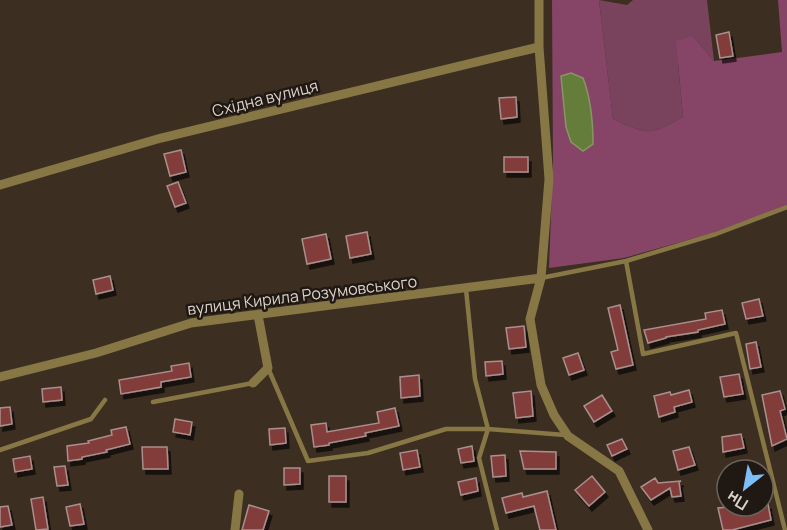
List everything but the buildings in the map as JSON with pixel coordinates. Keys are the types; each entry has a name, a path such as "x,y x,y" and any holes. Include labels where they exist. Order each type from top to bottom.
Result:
{"street":[{"path":"539,0 539,47 549,179 541,278 530,319 541,385 554,415 568,436 619,471 648,530"},
{"name":"Східна вулиця","path":"0,185 162,138 539,47"},
{"name":"вулиця Кирила Розумовського","path":"0,378 96,353 191,323 541,278"},
{"path":"253,383 268,368 258,315"},
{"path":"235,530 239,494"}],"lane":[{"path":"541,278 626,261 716,234 787,207"},
{"path":"626,261 644,354 736,333 785,530"},
{"path":"466,289 475,379 488,429 480,458 497,530"},
{"path":"268,368 308,461 368,453 446,429 488,429 568,436"},
{"path":"153,402 253,383"},
{"path":"0,450 92,419 105,400"}],"shaded area":[{"path":"552,0 599,0 613,119 634,128 649,131 663,128 683,117 676,41 693,36 714,61 782,52 778,0 787,0 787,206 716,232 624,258 549,268 553,162"},
{"path":"599,0 627,5 633,0 707,0 714,61 693,36 678,64 683,117 663,128 649,131 634,128 613,119"},
{"path":"571,73 583,78 591,110 593,144 583,151 571,142 566,127 561,76"}]}
